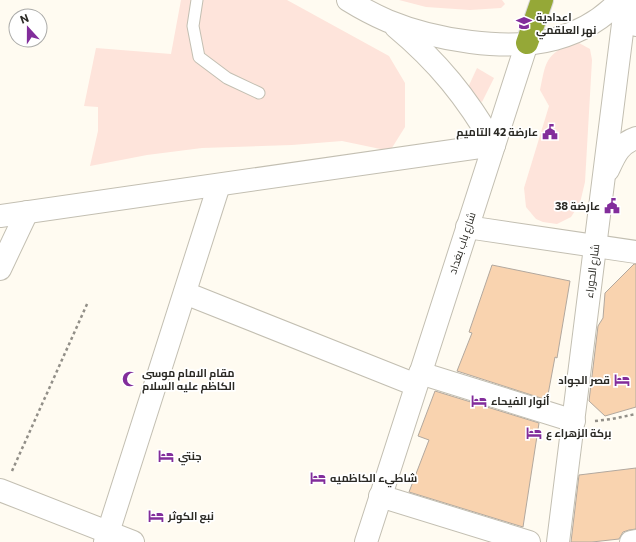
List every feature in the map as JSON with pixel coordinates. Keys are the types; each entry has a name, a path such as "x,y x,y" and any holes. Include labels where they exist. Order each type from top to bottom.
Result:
{"highway":[{"path":"527,43 542,0"}],"street":[{"path":"348,0 389,21 433,35 456,40 503,44 527,43 555,39 582,29 606,13 620,0"},
{"name":"شارع الحوراء","path":"558,542 626,0"},
{"path":"629,0 636,25"},
{"path":"0,216 494,145 478,117 454,86 414,42 389,21"},
{"name":"شارع باب بغداد","path":"366,542 527,43"},
{"path":"603,180 618,150 630,140 636,138"},
{"path":"106,537 219,185"},
{"path":"0,269 27,212"},
{"path":"468,227 636,252"},
{"path":"185,293 418,379 574,421"},
{"path":"1,490 106,537 133,542"},
{"path":"380,496 530,542"},
{"path":"631,542 636,541"}],"lane":[{"path":"198,0 193,26 199,57 227,78 259,93"}],"path":[{"path":"1,490 88,302"},
{"path":"574,421 592,422 612,420 636,414"}],"shaded area":[{"path":"181,0 287,0 389,56 405,83 405,127 390,151 342,141 292,145 202,148 147,155 90,166 98,131 98,107 84,106 96,48 171,54"},
{"path":"399,0 502,0 505,4 501,8 470,10 426,7"},
{"path":"570,43 579,43 590,49 592,60 585,182 580,203 571,217 557,224 543,222 536,219 526,207 524,188 549,106 540,90 545,67 555,52"},
{"path":"477,68 494,78 482,102 465,94"}],"building":[{"path":"634,264 636,264 636,407 605,416 589,401 598,326 603,318 605,293"},
{"path":"492,265 570,281 557,358 555,357 547,400 457,371 472,333 469,332"},
{"path":"435,391 539,423 523,527 409,492 429,440 418,436"},
{"path":"636,468 636,529 623,532 619,539 592,542 571,542 579,475"}],"place":[{"name":"اعدادية نهر العلقمي","path":"524,23"},
{"name":"عارضة 42 التاميم","path":"550,132"},
{"name":"عارضة 38","path":"612,206"},
{"name":"مقام الامام موسى الكاظم عليه السلام","path":"130,379"},
{"name":"قصر الجواد","path":"622,380"},
{"name":"أنوار الفيحاء","path":"479,401"},
{"name":"بركة الزهراء ع","path":"534,433"},
{"name":"جنتي","path":"166,456"},
{"name":"شاطيء الكاظميه","path":"318,478"},
{"name":"نبع الكوثر","path":"156,516"}]}
